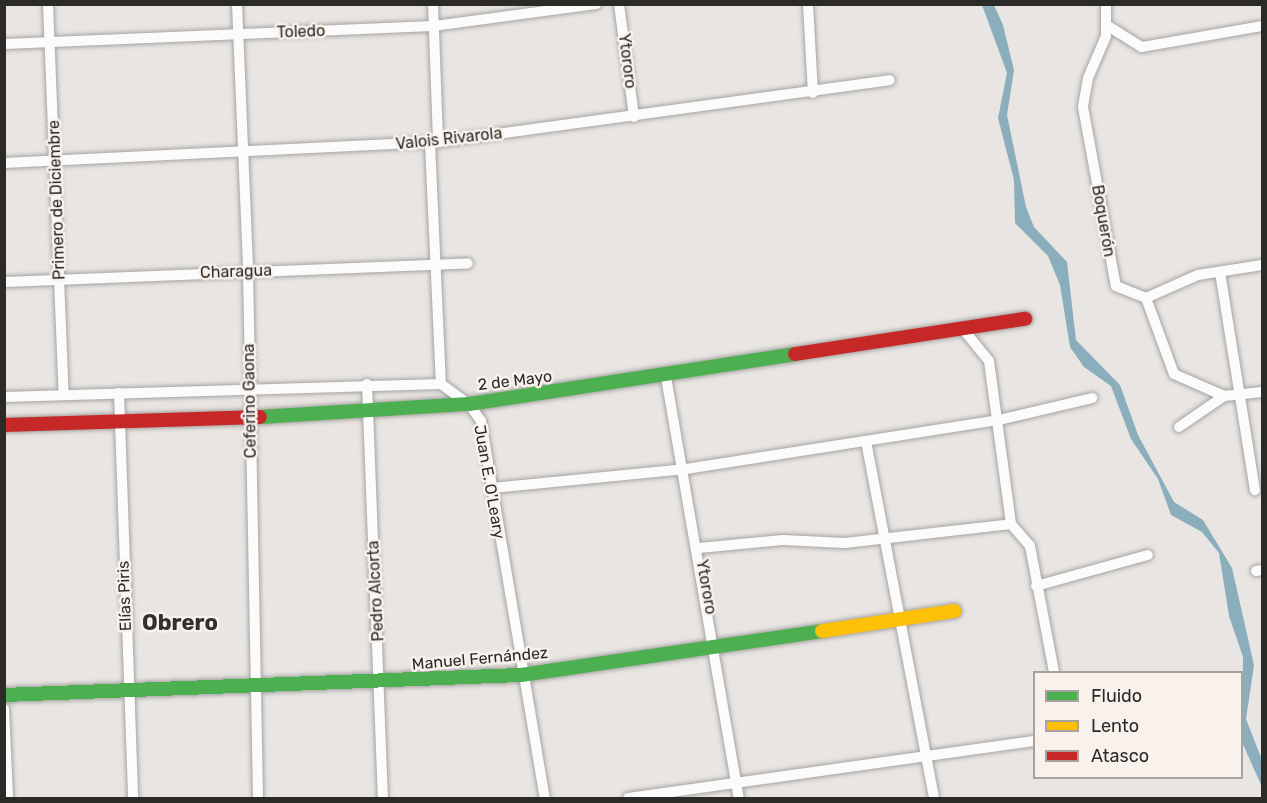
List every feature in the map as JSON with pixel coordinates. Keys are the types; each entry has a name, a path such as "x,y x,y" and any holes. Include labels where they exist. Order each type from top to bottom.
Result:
{"street":[{"name":"Primero de Diciembre","path":"48,4 64,395"},
{"name":"Ceferino Gaona","path":"237,4 248,271 258,798"},
{"path":"4,398 367,384 441,384 436,266 434,4"},
{"name":"Toledo","path":"4,44 434,26 597,4"},
{"name":"Ytororo","path":"619,4 634,117"},
{"path":"808,4 813,93"},
{"name":"Boquerón","path":"1106,4 1108,26 1083,106 1112,277 1130,296 1146,298"},
{"path":"1108,26 1142,47 1263,26"},
{"name":"Valois Rivarola","path":"4,164 434,143 813,93 890,80"},
{"name":"Charagua","path":"4,282 468,263"},
{"path":"1263,265 1220,272 1146,298 1173,374 1224,396 1263,392"},
{"path":"1220,272 1237,396 1255,490"},
{"name":"2 de Mayo","path":"4,424 368,413 470,404 666,377 1025,319"},
{"path":"963,329 989,361 999,420 1011,524 1030,546 1054,671"},
{"name":"Ytororo","path":"666,377 686,469 739,798"},
{"name":"Pedro Alcorta","path":"367,384 383,798"},
{"name":"Juan E. O'Leary","path":"441,384 470,404 480,421 521,675 545,798"},
{"name":"Elías Piris","path":"119,393 133,798"},
{"path":"1179,427 1224,396"},
{"path":"492,488 686,469 999,420 1092,398"},
{"path":"866,441 885,523 882,537 903,619 934,798"},
{"path":"699,548 783,540 845,543 1011,524"},
{"path":"1036,586 1148,555"},
{"name":"Manuel Fernández","path":"4,695 128,694 521,675 954,611"},
{"path":"4,709 8,798"},
{"path":"628,798 927,753 1033,741"}],"water":[{"path":"982,5 994,5 1003,25 1014,70 1007,115 1026,207 1034,227 1067,262 1076,340 1120,385 1138,435 1174,502 1203,520 1232,568 1254,665 1246,719 1262,760 1262,787 1243,744 1243,657 1229,616 1219,553 1202,532 1171,515 1158,479 1131,439 1111,386 1084,367 1070,347 1060,285 1048,256 1015,223 1014,180 998,118 1007,73"}],"traffic: fast":[{"path":"260,417 469,404 795,354"},
{"path":"4,695 521,675 822,631"}],"traffic: slow":[{"path":"822,631 954,611"}],"traffic: jam":[{"path":"795,354 1025,319"},
{"path":"4,425 260,417"}],"district":[{"name":"Obrero","path":"180,623"}]}
